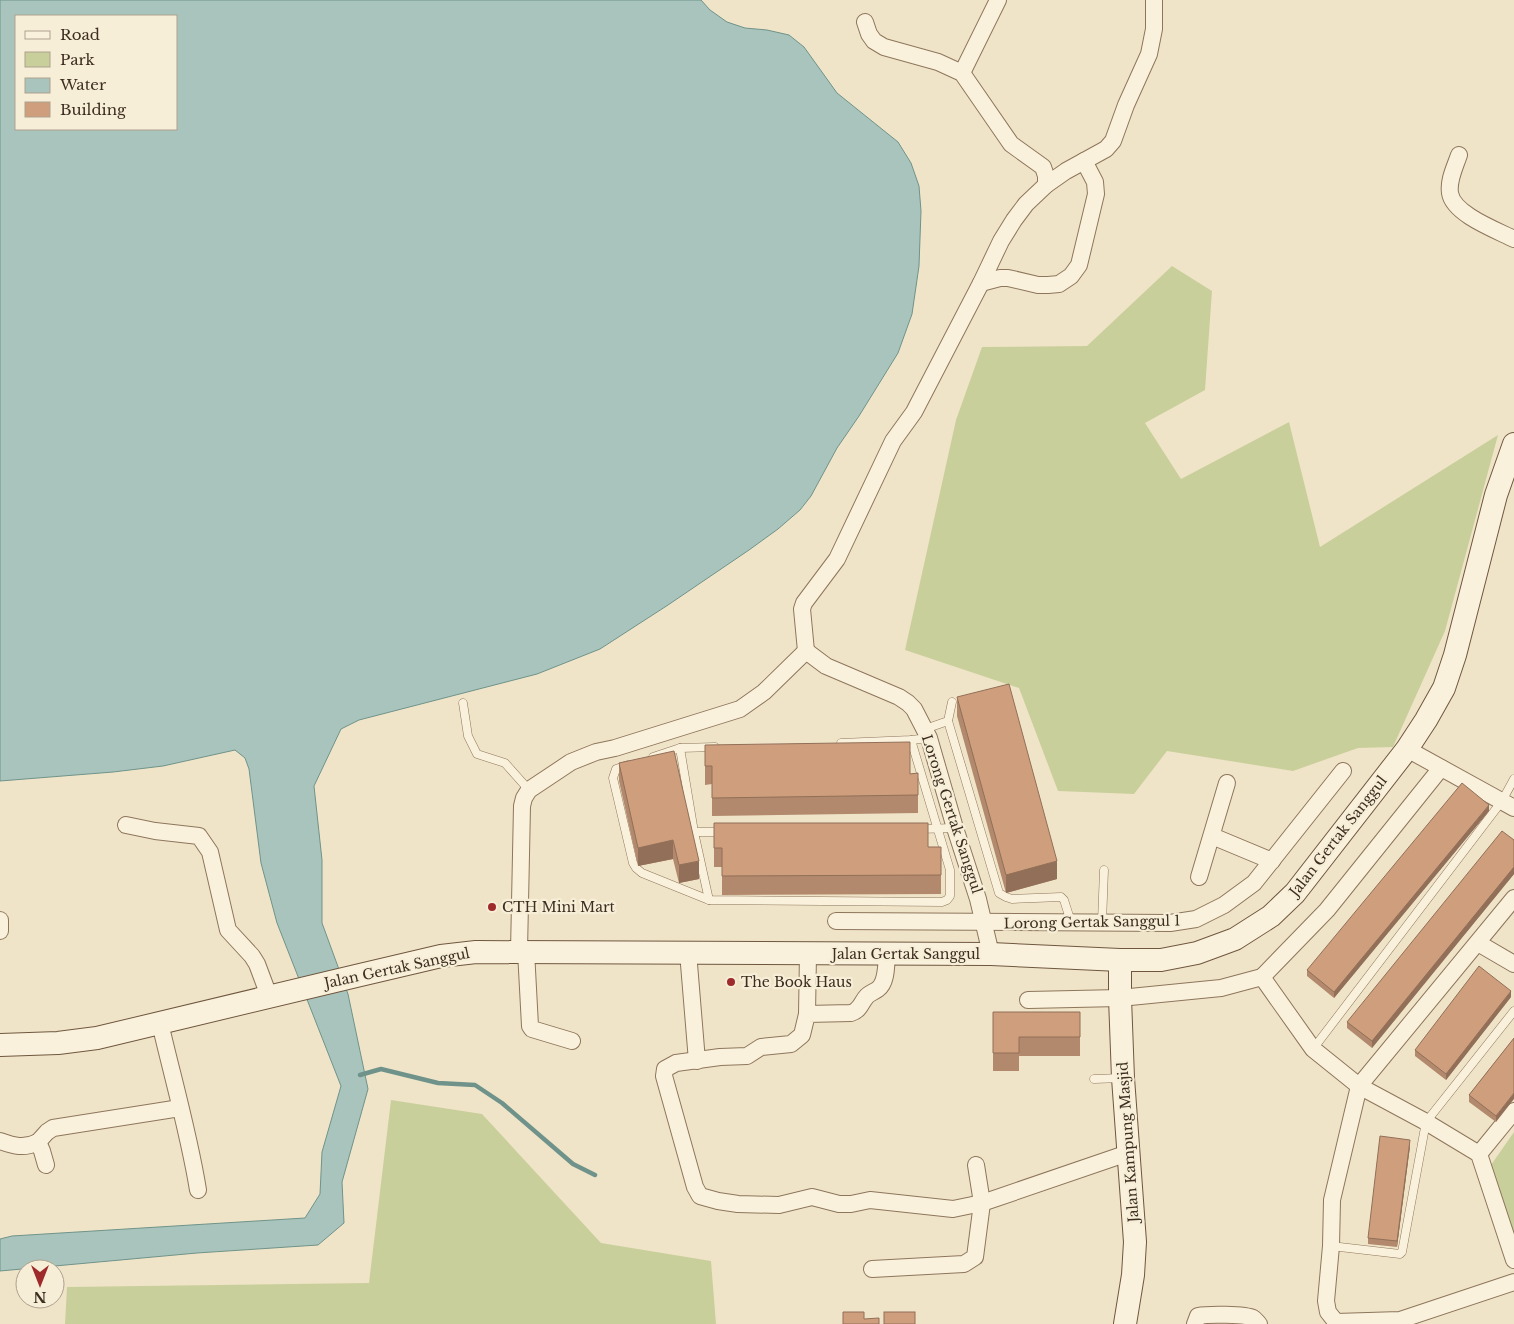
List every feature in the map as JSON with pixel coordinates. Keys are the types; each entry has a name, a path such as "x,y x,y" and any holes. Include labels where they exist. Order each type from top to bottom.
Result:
{"main road":[{"name":"Jalan Gertak Sanggul","path":"0,1045 58,1043 97,1038 442,956 476,952 991,954 1161,960 1197,953 1235,939 1271,916 1295,893 1407,749 1426,720 1444,688 1456,655 1496,495 1514,444"},
{"name":"Jalan Kampung Masjid","path":"1120,960 1123,1078 1135,1242 1133,1275 1125,1324"}],"street":[{"path":"962,73 998,0"},
{"path":"572,1041 532,1029 530,1026 523,951 522,806 524,798 529,790 571,762 596,752 740,709 764,692 806,651 802,609 804,603 837,559 893,441 914,412 1001,241 1026,204 1046,185 1106,149 1116,136 1126,105 1151,47 1154,29 1154,0"},
{"path":"865,22 869,34 874,41 884,47 938,62 962,73 1011,144 1043,167 1046,185"},
{"path":"1459,155 1451,179 1451,198 1461,211 1514,239"},
{"path":"981,283 1008,278 1038,285 1048,285 1059,284 1071,276 1079,265 1096,194 1095,182 1084,161"},
{"name":"Lorong Gertak Sanggul","path":"806,651 826,666 899,697 908,703 927,733 978,899 991,954"},
{"path":"1407,749 1508,805"},
{"path":"1028,1000 1120,998 1221,988 1262,977 1327,910 1441,768"},
{"name":"Lorong Gertak Sanggul 1","path":"836,921 1170,923 1196,919 1224,905 1254,883 1343,771"},
{"path":"1199,877 1228,784"},
{"path":"126,825 155,831 198,836 204,842 210,852 228,930 257,964 269,996"},
{"path":"1212,836 1272,861"},
{"path":"1514,898 1359,1086 1332,1200 1331,1246 1326,1301 1328,1312 1336,1322 1400,1322 1514,1282"},
{"path":"0,920 0,931"},
{"path":"1478,943 1514,964"},
{"path":"688,952 697,1062"},
{"path":"808,954 807,1014 802,1035 791,1044 760,1047 747,1056 720,1057 697,1062 676,1063 665,1069 664,1076 695,1187 700,1196 738,1204 779,1205 812,1197 840,1204 870,1200 953,1210 982,1203 1128,1152"},
{"path":"807,1014 856,1012 863,1005 865,998 884,981 887,954"},
{"path":"1262,977 1313,1050 1359,1086 1426,1122 1479,1154 1514,1260"},
{"path":"160,1023 180,1108 186,1124 198,1190"},
{"path":"0,1141 23,1147 29,1146 38,1142 53,1128 180,1108"},
{"path":"1479,1154 1514,1111"},
{"path":"38,1142 46,1165"},
{"path":"872,1269 964,1264 975,1257 982,1203 976,1165"},
{"path":"1195,1324 1198,1316 1206,1315 1246,1316 1254,1318 1258,1324"}],"lane":[{"path":"952,702 948,721 999,893 1012,899 1061,897 1064,900 1071,922"},
{"path":"463,703 468,736 477,754 506,763 529,790"},
{"path":"831,743 911,740 948,721"},
{"path":"634,763 616,769 614,778 633,863 642,873 709,900 942,902 950,896 950,870 911,740"},
{"path":"644,760 680,748 727,746"},
{"path":"680,748 694,832 709,900"},
{"path":"1313,1050 1508,805 1514,779"},
{"path":"909,829 955,828"},
{"path":"694,832 733,832"},
{"path":"1102,922 1104,870"},
{"path":"1331,1246 1400,1254 1402,1252 1426,1122 1514,1011"},
{"path":"1094,1079 1123,1078"}],"green space":[{"path":"1172,266 1212,291 1205,390 1145,423 1181,479 1289,422 1320,547 1498,435 1445,631 1393,747 1358,748 1293,771 1167,751 1134,794 1058,791 1019,688 905,650 956,420 982,347 1087,346"},
{"path":"391,1100 482,1114 601,1243 711,1261 716,1324 65,1324 67,1287 369,1283"},
{"path":"1514,1132 1514,1235 1491,1165"}],"water":[{"path":"0,0 701,0 710,10 727,22 745,28 789,35 804,47 837,93 898,142 911,163 919,186 921,211 919,266 912,314 898,353 837,448 811,496 800,510 749,550 600,649 537,674 359,720 341,729 314,786 322,860 322,923 348,994 368,1089 342,1182 344,1223 318,1245 197,1253 65,1265 65,1259 15,1259 15,1270 0,1271 0,1239 12,1236 305,1218 320,1194 322,1152 341,1086 277,923 261,863 249,769 245,758 235,750 163,766 0,781"}],"building":[{"path":"1009,684 1057,861 1006,875 957,697"},
{"path":"910,742 910,774 918,773 918,795 712,798 712,766 705,766 705,745"},
{"path":"674,751 699,861 679,865 673,840 638,848 619,763"},
{"path":"1462,783 1489,805 1334,992 1307,970"},
{"path":"714,823 928,823 928,847 941,847 941,875 722,876 722,848 714,848"},
{"path":"1502,831 1514,840 1514,867 1372,1041 1347,1022"},
{"path":"1479,966 1511,991 1446,1074 1415,1050"},
{"path":"993,1012 1080,1012 1080,1037 1019,1037 1019,1053 993,1053"},
{"path":"1514,1038 1514,1093 1496,1116 1469,1095"},
{"path":"1380,1136 1410,1140 1397,1241 1368,1238"},
{"path":"843,1312 864,1312 864,1319 879,1318 879,1324 843,1324"},
{"path":"884,1312 915,1312 915,1324 884,1324"}],"waterway":[{"path":"360,1075 381,1069 438,1083 475,1085 502,1103 573,1164 595,1175"}],"place":[{"name":"CTH Mini Mart","path":"492,907"},
{"name":"The Book Haus","path":"731,982"}]}
